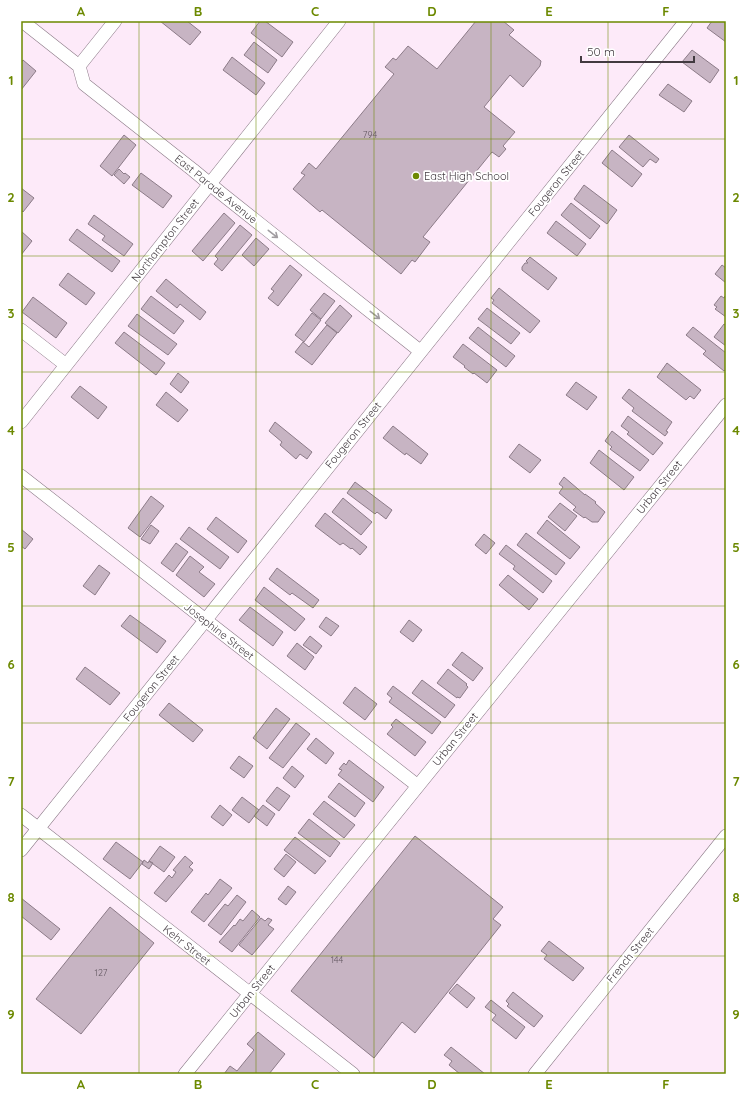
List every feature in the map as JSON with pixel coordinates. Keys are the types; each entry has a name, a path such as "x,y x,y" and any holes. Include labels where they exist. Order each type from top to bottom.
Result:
{"street":[{"path":"22,21 79,66 115,21"},
{"name":"Northampton Street","path":"21,422 339,21"},
{"name":"Fougeron Street","path":"21,850 420,350 456,308 686,21"},
{"name":"East Parade Avenue","path":"79,66 84,84 420,350"},
{"path":"21,330 66,365"},
{"name":"Urban Street","path":"185,1074 726,405"},
{"name":"Josephine Street","path":"21,476 418,786"},
{"name":"Kehr Street","path":"21,815 353,1074"},
{"name":"French Street","path":"535,1074 726,836"}],"building":[{"path":"160,21 187,21 201,32 190,45"},
{"path":"260,21 265,21 293,42 282,57 251,33"},
{"path":"476,21 503,21 514,30 509,35 541,61 540,66 523,87 510,75 484,107 515,132 503,146 506,149 499,157 492,152 423,237 430,242 415,262 412,260 401,274 322,210 320,212 293,189 305,175 301,173 309,163 316,169 394,74 385,67 393,58 396,60 408,46 437,69"},
{"path":"712,21 723,21 726,23 726,42 707,28"},
{"path":"254,42 277,60 268,73 244,55"},
{"path":"692,50 719,70 710,83 682,62"},
{"path":"232,57 265,83 256,95 223,70"},
{"path":"23,60 36,71 21,90 21,63"},
{"path":"668,84 692,101 684,112 659,95"},
{"path":"124,135 136,145 112,176 100,166"},
{"path":"629,135 659,159 656,163 650,159 643,167 619,147"},
{"path":"612,150 642,174 632,187 602,163"},
{"path":"119,169 130,177 124,184 114,175"},
{"path":"141,173 172,196 163,208 132,185"},
{"path":"584,185 617,210 607,224 574,199"},
{"path":"21,188 34,198 23,212 21,210"},
{"path":"571,203 600,226 590,239 561,215"},
{"path":"224,213 235,223 203,261 192,251"},
{"path":"94,215 133,244 124,256 102,240 105,236 88,224"},
{"path":"556,221 586,244 577,256 547,233"},
{"path":"240,225 252,235 222,271 214,264 218,259 215,256"},
{"path":"77,229 120,261 112,272 69,240"},
{"path":"21,231 32,241 21,255"},
{"path":"256,238 269,249 254,266 242,255"},
{"path":"530,257 557,278 548,290 522,270 522,267 525,263 528,263 526,261"},
{"path":"290,265 302,275 278,306 268,298 274,291 271,289"},
{"path":"722,265 726,268 726,283 715,274"},
{"path":"68,273 95,293 86,305 59,285"},
{"path":"166,279 206,312 200,320 180,304 177,308 156,291"},
{"path":"499,288 540,321 530,333 492,303 494,300 491,298"},
{"path":"324,293 335,301 321,319 310,310"},
{"path":"151,296 184,321 174,334 141,309"},
{"path":"721,296 724,298 726,296 726,317 715,309 717,307 714,305"},
{"path":"33,297 67,323 56,338 22,312"},
{"path":"340,305 352,316 338,333 325,323"},
{"path":"487,308 520,333 511,344 478,319"},
{"path":"312,313 321,320 304,342 295,335"},
{"path":"137,314 177,344 168,355 128,326"},
{"path":"724,324 726,325 726,346 714,337"},
{"path":"327,325 337,333 312,365 295,352 303,342 309,347"},
{"path":"478,327 515,356 506,367 469,338"},
{"path":"693,327 726,353 726,369 724,371 703,354 706,351 686,335"},
{"path":"124,332 165,363 156,375 115,343"},
{"path":"463,344 497,370 487,383 474,373 473,374 453,357"},
{"path":"667,363 701,390 694,399 690,396 686,400 657,377"},
{"path":"178,373 189,382 181,393 170,384"},
{"path":"576,382 597,397 587,410 566,395"},
{"path":"80,386 107,407 98,419 71,397"},
{"path":"629,389 672,422 666,431 668,432 665,436 632,411 634,408 622,398"},
{"path":"166,392 188,410 178,422 156,405"},
{"path":"628,416 663,443 653,455 627,434 629,432 621,426"},
{"path":"275,422 312,452 307,459 300,454 296,459 280,445 282,442 269,431"},
{"path":"393,426 428,454 421,464 406,453 405,455 383,438"},
{"path":"612,431 649,460 640,471 610,449 612,447 605,441"},
{"path":"519,444 541,460 530,473 509,457"},
{"path":"599,450 634,477 624,490 590,463"},
{"path":"564,477 585,495 596,502 595,503 605,512 598,522 592,522 573,510 576,507 559,493 563,487 559,484"},
{"path":"355,482 392,510 386,519 377,512 375,514 347,493"},
{"path":"151,496 164,506 140,537 128,528"},
{"path":"343,498 372,522 361,535 332,512"},
{"path":"560,503 577,516 565,531 548,517"},
{"path":"325,513 367,547 360,555 343,543 340,545 315,526"},
{"path":"216,517 247,541 238,553 207,529"},
{"path":"547,520 580,547 570,559 537,533"},
{"path":"151,525 159,531 150,544 141,539"},
{"path":"189,527 229,557 220,569 180,539"},
{"path":"21,529 33,539 25,549 21,546"},
{"path":"526,533 565,563 556,575 517,545"},
{"path":"484,534 495,543 486,554 475,545"},
{"path":"176,543 188,552 173,572 161,563"},
{"path":"506,545 552,581 543,593 513,569 515,566 499,554"},
{"path":"190,556 204,567 199,572 215,584 204,597 176,575"},
{"path":"99,565 110,573 95,595 83,586"},
{"path":"277,568 319,600 313,608 292,593 290,595 269,579"},
{"path":"508,575 538,599 529,610 499,585"},
{"path":"264,587 305,619 295,631 255,600"},
{"path":"250,607 283,632 273,646 239,620"},
{"path":"130,615 166,641 157,653 121,626"},
{"path":"326,617 339,626 331,636 319,627"},
{"path":"409,620 422,630 413,642 400,632"},
{"path":"310,636 322,646 316,654 303,645"},
{"path":"297,643 314,657 305,670 287,656"},
{"path":"462,652 483,668 473,681 452,665"},
{"path":"85,667 120,693 110,705 76,679"},
{"path":"448,669 467,684 466,685 468,687 460,698 457,698 437,683"},
{"path":"422,680 455,705 445,718 412,693"},
{"path":"393,686 441,722 432,734 389,702 392,698 387,694"},
{"path":"355,687 377,704 365,720 343,703"},
{"path":"169,703 203,730 193,742 159,715"},
{"path":"276,708 290,719 267,749 253,738"},
{"path":"396,719 426,742 415,756 387,734 393,727 391,725"},
{"path":"296,723 310,734 283,768 269,758"},
{"path":"316,738 334,753 326,764 307,749"},
{"path":"239,756 253,766 244,778 230,768"},
{"path":"349,760 384,787 373,802 338,775 342,770 339,769 344,763 346,765"},
{"path":"292,766 304,776 295,788 283,778"},
{"path":"339,783 365,803 355,817 328,797"},
{"path":"277,787 290,796 279,811 266,801"},
{"path":"242,797 259,810 249,823 232,810"},
{"path":"324,801 355,825 344,838 313,814"},
{"path":"220,805 232,815 223,826 211,817"},
{"path":"263,805 275,814 267,826 254,816"},
{"path":"309,819 340,843 330,857 298,833"},
{"path":"415,836 503,907 493,919 501,925 415,1033 402,1022 374,1058 291,991"},
{"path":"295,837 326,861 315,874 284,850"},
{"path":"116,842 143,862 130,879 103,859"},
{"path":"160,846 175,857 164,872 149,861"},
{"path":"286,854 296,862 284,877 274,869"},
{"path":"185,856 193,863 189,867 193,870 166,902 154,893 169,875 172,878 176,872 173,870"},
{"path":"144,860 148,863 149,861 153,863 149,869 142,864"},
{"path":"220,879 232,888 204,922 191,912 206,893 208,895"},
{"path":"288,886 296,892 286,905 278,899"},
{"path":"237,895 246,902 221,935 208,925 225,904 228,906"},
{"path":"21,898 60,929 51,940 21,916"},
{"path":"110,907 154,943 81,1034 36,999"},
{"path":"252,910 260,917 232,952 219,942 240,919 243,921"},
{"path":"261,918 265,921 268,918 272,920 268,925 274,929 252,955 239,945"},
{"path":"549,941 584,968 573,981 544,959 547,955 541,951"},
{"path":"457,984 475,998 467,1008 449,993"},
{"path":"513,992 543,1016 534,1027 507,1006 509,1004 506,1001"},
{"path":"491,1000 525,1027 516,1039 492,1020 496,1015 485,1007"},
{"path":"258,1032 285,1054 269,1074 224,1074 230,1066 237,1071 254,1050 247,1044"},
{"path":"451,1047 485,1074 460,1074 449,1065 452,1061 444,1055"}],"place":[{"name":"East High School","path":"416,176"}]}
